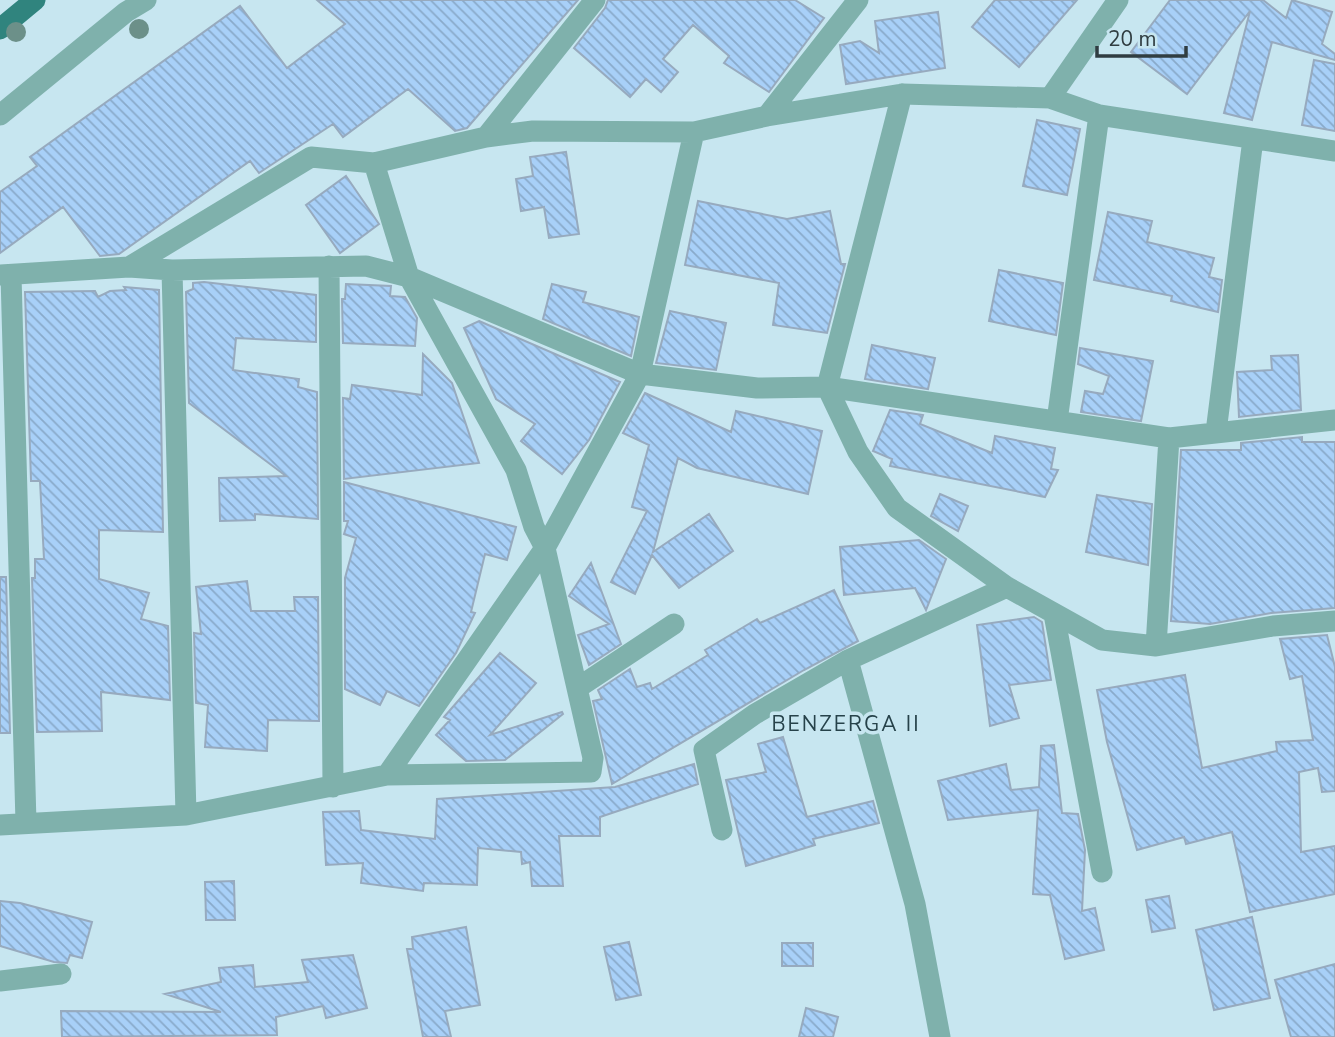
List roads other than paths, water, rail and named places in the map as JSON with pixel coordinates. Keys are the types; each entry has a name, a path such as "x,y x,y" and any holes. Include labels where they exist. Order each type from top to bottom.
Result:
{"main road":[{"path":"0,29 35,0"}],"street":[{"path":"0,115 126,12 146,0"},
{"path":"486,137 595,0"},
{"path":"768,116 858,0"},
{"path":"1049,98 1118,0"},
{"path":"902,94 827,387 858,452 897,508 1007,587 1102,640 1156,646 1273,626 1335,621"},
{"path":"129,267 311,157 374,163 486,137 533,131 694,132 768,116 902,94 1049,98 1099,115 1335,151"},
{"path":"1057,421 1099,115"},
{"path":"387,775 545,548 640,374 694,132"},
{"path":"1216,432 1253,139"},
{"path":"0,825 186,815 387,775 591,772 593,758 579,687 545,548 534,527 516,470 409,277 374,163"},
{"path":"329,266 333,787"},
{"path":"26,823 5,275 129,267 172,270 366,266 409,277 640,374 757,388 827,387 1169,438 1335,420"},
{"path":"172,270 186,815"},
{"path":"1156,646 1169,438"},
{"path":"722,830 704,750 755,714 848,660 1007,587"},
{"path":"1054,614 1102,872"},
{"path":"579,687 674,624"},
{"path":"848,660 915,904 940,1037"},
{"path":"0,981 61,974"}],"district":[{"name":"BENZERGA II","path":"846,724"}]}
